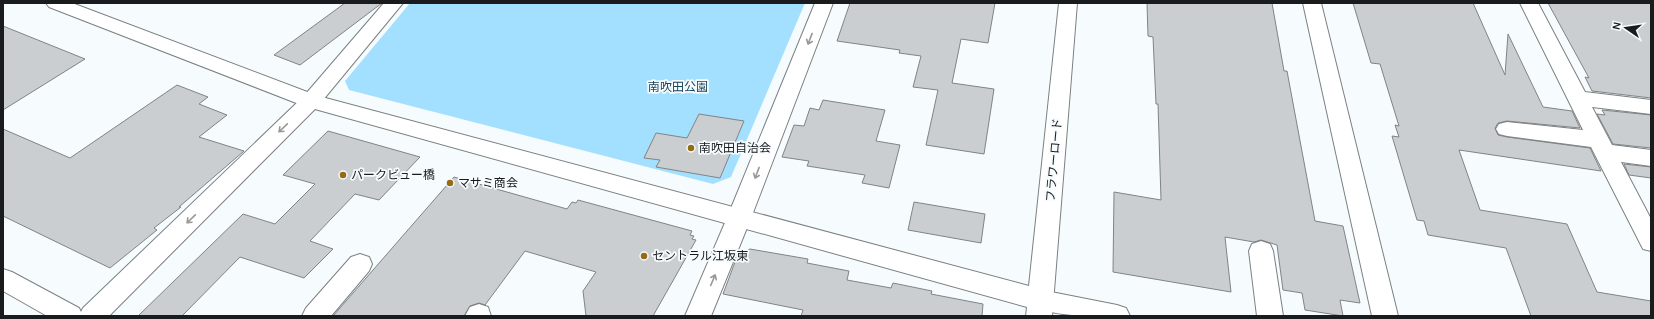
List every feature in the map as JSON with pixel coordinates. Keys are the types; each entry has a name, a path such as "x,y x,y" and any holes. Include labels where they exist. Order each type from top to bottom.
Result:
{"street":[{"path":"55,3 311,101 739,218 1040,308 1117,316"},
{"path":"92,316 311,101 382,11 394,3"},
{"path":"698,316 739,218 824,3"},
{"name":"フラワーロード","path":"1040,308 1068,3"},
{"path":"1312,3 1385,316"},
{"path":"1529,3 1651,242"},
{"path":"1578,98 1651,107"},
{"path":"1507,129 1603,146 1651,158"},
{"path":"1261,251 1270,316"},
{"path":"315,316 360,264"},
{"path":"3,279 70,316"}],"green space":[{"name":"南吹田公園","path":"410,3 805,3 731,177 713,184 349,90 345,81"}],"building":[{"path":"345,3 382,3 300,65 274,55"},
{"path":"850,3 995,3 988,43 961,39 952,83 994,89 984,154 926,145 938,90 913,87 921,56 899,53 900,50 837,41"},
{"path":"1147,3 1272,3 1284,71 1287,71 1315,221 1343,226 1360,303 1340,300 1343,316 1305,310 1302,293 1283,290 1277,245 1261,240 1254,242 1225,237 1231,292 1113,272 1114,192 1161,200 1158,104 1156,104 1153,37 1148,36"},
{"path":"1353,3 1473,3 1505,75 1508,34 1543,107 1572,111 1580,128 1507,121 1498,123 1495,128 1498,135 1590,148 1601,171 1459,150 1480,210 1567,224 1597,292 1651,301 1651,316 1531,316 1506,248 1428,235 1424,221 1417,220 1392,136 1399,137 1395,125 1399,126 1380,64 1371,63"},
{"path":"1548,3 1651,3 1651,98 1592,91 1585,77 1589,78"},
{"path":"3,26 85,59 3,110"},
{"path":"177,85 208,97 199,104 227,115 199,137 244,151 179,207 181,207 154,228 157,230 110,268 3,216 3,129 70,158"},
{"path":"823,100 885,110 876,141 900,145 889,188 862,183 865,175 807,166 809,161 782,157 794,125 804,126 810,108 819,110"},
{"path":"1602,110 1651,115 1651,148 1613,144 1597,114 1605,115"},
{"name":"南吹田自治会","path":"699,114 744,121 720,178 656,167 660,160 644,158 656,133 687,138"},
{"path":"328,131 420,157 379,200 355,194 310,241 333,249 304,278 240,257 182,316 138,316 243,214 275,224 315,184 283,175"},
{"path":"1624,164 1651,167 1651,178 1629,175"},
{"path":"454,177 567,209 572,202 576,203 578,200 692,231 690,235 694,236 692,239 696,240 653,316 586,316 583,291 596,272 525,251 485,305 479,303 470,306 464,316 333,316"},
{"path":"914,202 985,214 981,243 908,230"},
{"path":"750,249 808,259 807,263 849,271 847,280 891,288 893,283 932,291 931,294 983,304 982,316 801,316 803,310 723,294 738,254"}],"place":[{"name":"南吹田自治会","path":"691,148"},
{"name":"パークビュー橋","path":"343,175"},
{"name":"マサミ商会","path":"450,183"},
{"name":"セントラル江坂東","path":"644,256"}]}
